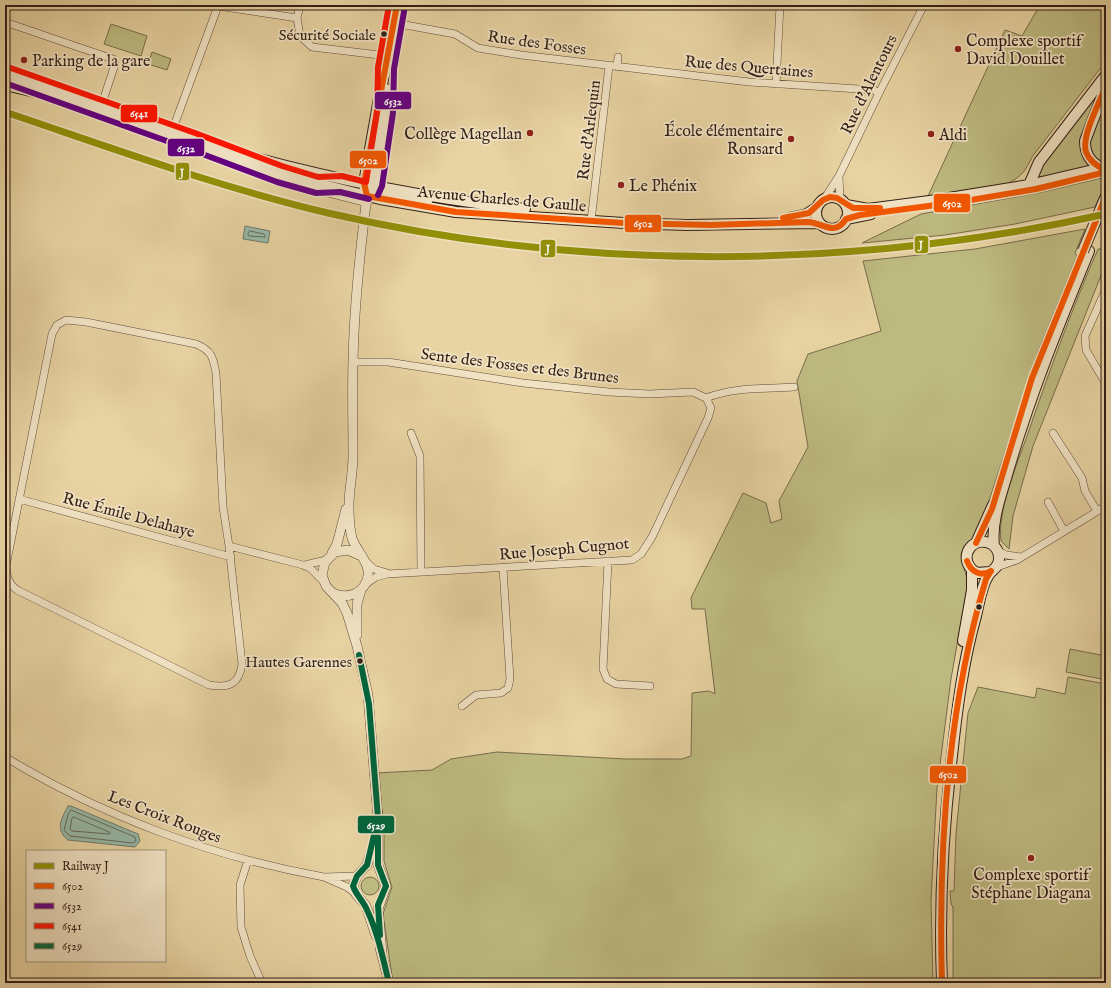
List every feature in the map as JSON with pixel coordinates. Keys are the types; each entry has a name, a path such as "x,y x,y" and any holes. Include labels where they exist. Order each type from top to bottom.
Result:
{"main road":[{"path":"368,191 368,161 397,5"},
{"path":"368,191 376,172 384,115 386,68"},
{"name":"Avenue Charles de Gaulle","path":"5,75 77,102 192,141 273,172 317,185 368,191 456,212 687,225 819,223"},
{"path":"1029,185 1039,162 1106,75"},
{"name":"Avenue Charles de Gaulle","path":"5,85 77,102"},
{"path":"1104,169 1093,164 1088,158 1085,148 1085,141 1106,86"},
{"name":"Avenue Charles de Gaulle","path":"192,141 289,167 347,180 368,191 399,190 448,199 591,219 759,219 797,217 816,208"},
{"path":"347,180 360,173 368,161"},
{"path":"843,202 848,213 842,225 834,228 826,228 819,223 816,216 816,208 819,202 825,198 834,197 859,208 874,208 980,194 1104,169"},
{"path":"846,219 865,214 959,202 1036,188 1104,169"},
{"path":"376,172 386,182 399,190"},
{"path":"942,983 944,846 954,737 969,642 984,584 1000,558 996,548 995,522 1026,412 1106,196"},
{"path":"976,543 992,509 1032,378 1086,251 1106,210"},
{"path":"994,570 981,574 972,570 968,564 967,557 970,547 976,543 986,541 996,548"},
{"path":"938,983 938,883 942,795 952,711 972,590 972,570"}],"street":[{"path":"300,5 297,18 300,36 312,47 388,56"},
{"path":"776,84 780,5"},
{"name":"Rue d'Alentours","path":"825,198 839,176 924,5"},
{"path":"171,134 218,6 297,18"},
{"path":"5,22 113,59 115,64 100,110"},
{"name":"Rue des Fosses","path":"394,23 455,34 478,48 613,66"},
{"path":"613,66 618,57"},
{"name":"Rue des Quertaines","path":"613,66 776,84 874,90 879,93"},
{"name":"Rue d'Arlequin","path":"591,219 613,66"},
{"name":"Rue d'Alentours","path":"839,176 843,202"},
{"path":"294,178 320,190 368,191 414,199 448,199"},
{"path":"323,581 322,569 337,544 349,498 353,463 353,362 356,303 368,191"},
{"path":"1106,289 1085,336 1086,350 1106,384"},
{"path":"66,320 86,322 196,344 206,348 213,357 216,373 223,507 230,546 242,664 241,673 236,681 229,686 219,687 209,685 11,586 7,577 6,566 20,499 52,334 57,325 66,320"},
{"name":"Sente des Fosses et des Brunes","path":"353,362 388,362 523,383 609,392 650,394 693,392 706,398"},
{"path":"706,398 719,393 747,389 794,388"},
{"name":"Rue Joseph Cugnot","path":"363,587 376,577 387,574 632,560 641,554 646,546 708,418 711,408 706,398"},
{"path":"411,433 420,456 421,572"},
{"path":"1053,433 1082,478 1085,491 1098,511"},
{"path":"349,498 351,535 363,559 368,574 357,604 357,646"},
{"name":"Rue Émile Delahaye","path":"20,499 231,557"},
{"path":"1048,502 1064,531"},
{"path":"994,570 1021,557 1106,506"},
{"path":"230,546 304,565 310,568 344,606 357,646 369,704 378,818 378,865 386,888 381,898 378,912 382,954"},
{"path":"996,548 1006,556 1021,557"},
{"path":"304,565 316,564 346,550 363,559 374,569 387,574"},
{"path":"608,561 603,669 607,679 616,684 650,686"},
{"path":"462,706 476,695 501,693 508,688 510,679 503,568"},
{"path":"333,593 347,596 363,587"},
{"name":"Les Croix Rouges","path":"5,757 83,800 150,827 248,860 324,878 347,887 358,897"},
{"path":"378,818 369,861 354,884 358,897 367,909 382,954 389,983"},
{"path":"248,860 240,885 241,927 250,956 262,983"},
{"path":"360,874 373,870 382,876"},
{"name":"Les Croix Rouges","path":"324,878 360,874"},
{"path":"358,897 371,902 381,898"}],"shaded area":[{"path":"1040,5 1106,5 1106,61 1032,157 1028,166 1017,178 1009,183 928,196 1005,30 1022,36"},
{"path":"111,24 147,36 141,56 104,44"},
{"path":"152,52 171,59 167,70 148,64"},
{"path":"1101,87 1087,119 1081,142 1082,152 1087,161 1096,168 1035,181 1037,172"},
{"path":"1106,101 1106,161 1097,158 1092,153 1090,145 1094,126"},
{"path":"1106,177 1106,182 1095,207 1015,224 945,235 862,243 921,214 1038,193"},
{"path":"1085,229 1075,253 1077,256 1038,352 983,519 962,561 968,582 951,679 937,788 931,900 933,983 393,983 383,914 392,887 384,861 384,823 376,773 432,770 451,759 497,752 625,759 682,759 691,756 692,693 709,691 715,694 705,609 692,609 691,598 743,493 766,503 771,523 782,519 779,501 808,447 797,381 808,354 881,331 863,261 975,249"},
{"path":"1106,237 1106,263 1033,446 1013,516 1009,549 1001,541 1002,517 1008,490 1069,319 1098,249 1101,249"},
{"path":"1070,649 1106,656 1106,680 1066,672"},
{"name":"Complexe sportif Stéphane Diagana","path":"1068,677 1106,684 1106,983 953,983 953,908 950,891 954,891 956,833 968,713 978,687 1035,698 1037,688 1065,694"},
{"path":"370,877 376,880 379,886 376,892 370,895 364,892 361,886 364,880"}],"water":[{"path":"245,226 270,231 268,243 243,239"},
{"path":"68,806 138,834 140,841 135,847 68,840 60,828 60,824"}],"rail line":[{"name":"J","path":"5,112 165,166 287,203 328,213 424,232 521,246 619,254 717,257 815,254 913,246 1010,232 1106,214"}],"transit line":[{"name":"6541","path":"8,67 195,133 282,166 318,177 342,176 366,182 377,111 378,67 389,5"},
{"name":"6502","path":"397,5 364,183 367,196 456,212 624,223 711,225 808,222 833,228 842,224 846,219 860,215 959,202 1036,189 1106,172"},
{"name":"6532","path":"378,195 382,186 393,113 394,69 405,6"},
{"name":"6532","path":"5,83 277,182 316,193 340,192 369,199"},
{"name":"6502","path":"1106,86 1092,119 1085,145 1086,152 1090,160 1101,168 1106,167"},
{"name":"6502","path":"976,543 992,509 1032,378 1106,196"},
{"name":"6502","path":"783,218 809,213 823,200 830,197 837,198 853,208 880,208"},
{"name":"6502","path":"967,561 974,571 984,574 991,571"},
{"name":"6502","path":"942,983 941,932 944,830 954,728 962,678 973,628 986,579 991,571"},
{"name":"6529","path":"359,655 369,704 378,818 367,865 357,876 353,886 366,907 371,919 380,946 389,983"},
{"name":"6529","path":"378,837 378,865 386,886 378,905 380,935"}],"place":[{"name":"Sécurité Sociale","path":"384,34"},
{"name":"Complexe sportif David Douillet","path":"958,49"},
{"name":"Parking de la gare","path":"24,60"},
{"name":"Collège Magellan","path":"530,133"},
{"name":"Aldi","path":"931,134"},
{"name":"École élémentaire Ronsard","path":"791,139"},
{"name":"Le Phénix","path":"621,185"},
{"name":"Hautes Garennes","path":"360,661"},
{"name":"Complexe sportif Stéphane Diagana","path":"1031,858"}]}
